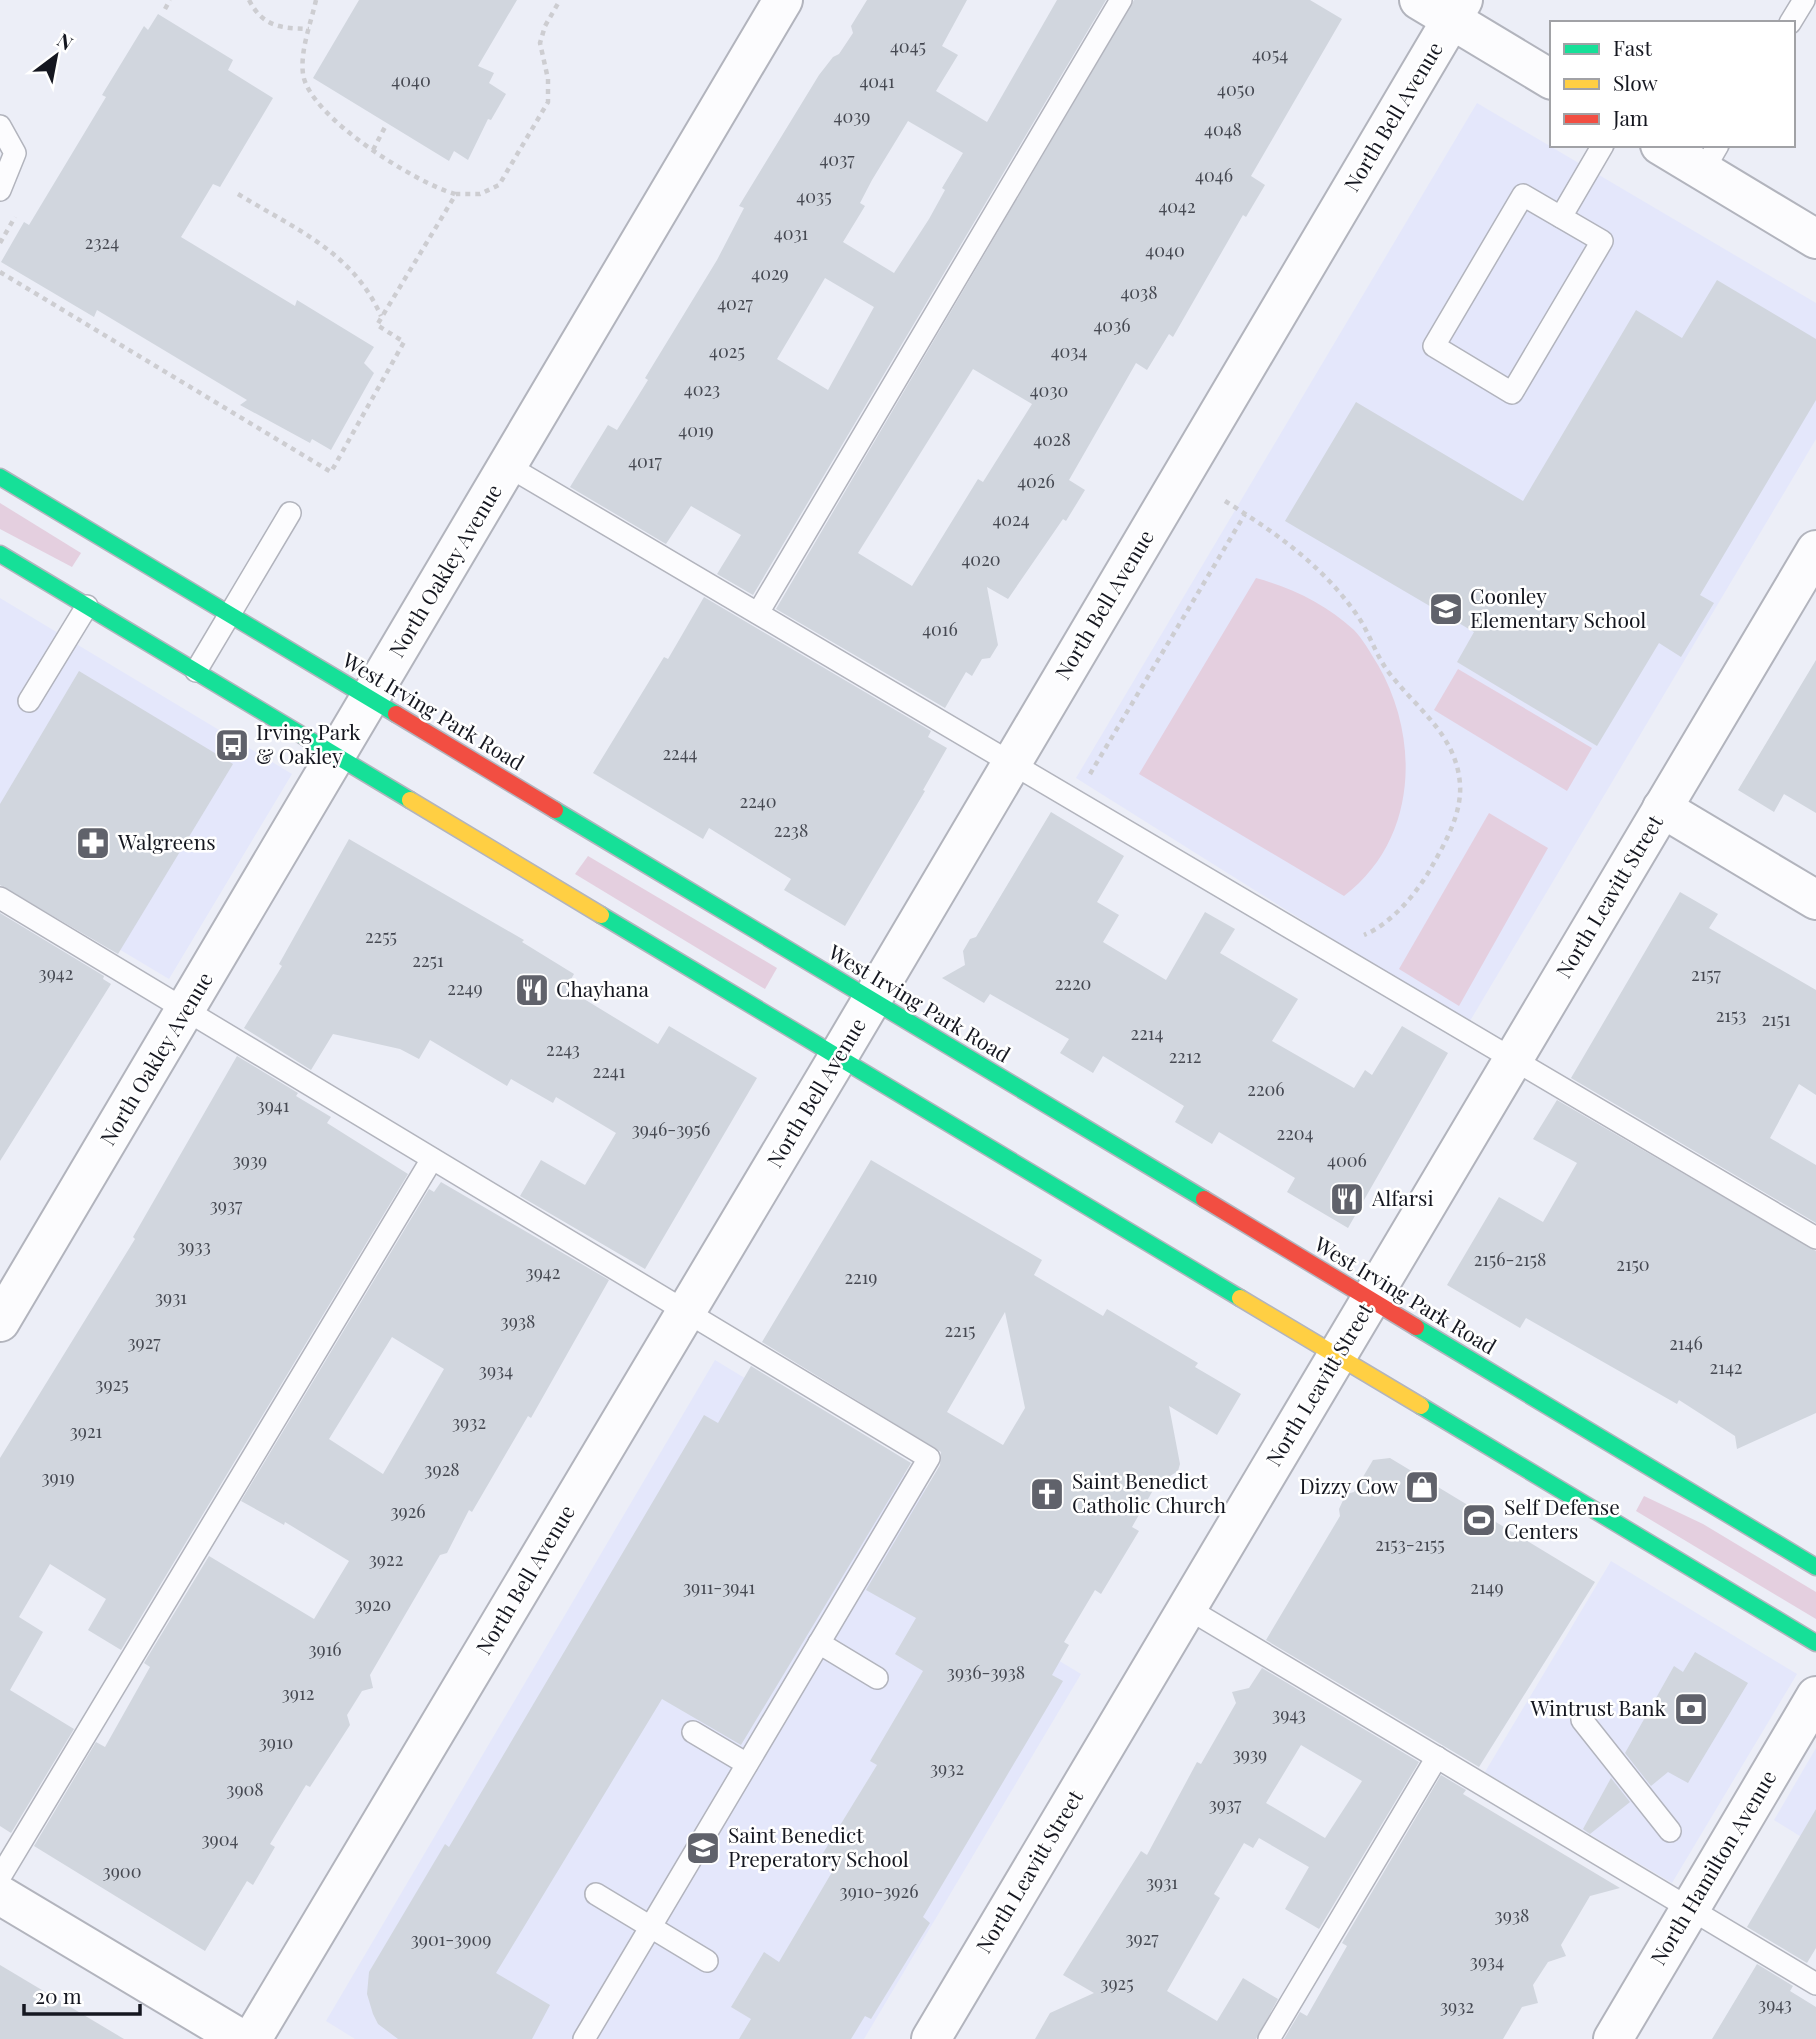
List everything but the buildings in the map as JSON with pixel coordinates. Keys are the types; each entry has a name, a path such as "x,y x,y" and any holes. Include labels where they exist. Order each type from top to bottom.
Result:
{"main road":[{"name":"West Irving Park Road","path":"0,477 1816,1567"},
{"path":"0,554 1816,1643"}],"street":[{"name":"North Oakley Avenue","path":"0,1322 783,0"},
{"path":"1419,0 1457,10 1550,79"},
{"name":"North Bell Avenue","path":"253,2039 872,1000 1457,10"},
{"path":"1668,147 1710,158 1816,239"},
{"name":"North Leavitt Street","path":"931,2039 1662,808 1813,562"},
{"path":"1662,808 1816,900"},
{"name":"North Hamilton Avenue","path":"1613,2039 1816,1696"},
{"path":"0,1895 241,2039"}],"lane":[{"path":"758,613 1121,0"},
{"path":"1791,21 1804,0"},
{"path":"0,126 15,153 11,169 0,190"},
{"path":"1561,217 1602,147"},
{"path":"1523,195 1561,217 1602,241 1512,393 1434,346 1523,195"},
{"path":"508,466 1816,1238"},
{"path":"196,671 290,513"},
{"path":"29,701 87,606"},
{"path":"0,898 929,1458 584,2039"},
{"path":"0,1877 432,1159"},
{"path":"1187,1608 1816,1984"},
{"path":"818,1643 877,1678"},
{"path":"1582,1720 1670,1831"},
{"path":"693,1732 747,1764"},
{"path":"1269,2039 1437,1757"},
{"path":"596,1894 707,1961"}],"path":[{"path":"165,9 170,0"},
{"path":"248,0 261,20 269,24 309,29"},
{"path":"316,0 303,75 312,97 330,118 373,150 438,189 456,194 480,194 499,185 548,102 548,79 540,43 545,26 559,0"},
{"path":"373,150 385,127"},
{"path":"238,194 346,262 371,293 382,317"},
{"path":"0,272 331,472 404,342 377,325 456,194"},
{"path":"1225,501 1301,552 1341,594 1376,644 1385,667 1446,737 1460,784 1457,813 1427,875 1388,919 1367,935 1355,936"},
{"path":"1086,781 1245,513"}],"shaded area":[{"name":"Coonley Elementary School","path":"1477,103 1816,303 1816,439 1470,1021 1342,945 1076,778"},
{"path":"0,503 81,553 72,567 0,529"},
{"path":"1256,578 1308,598 1332,612 1354,630 1378,665 1392,694 1401,725 1405,757 1404,788 1398,819 1386,847 1368,873 1344,896 1139,774"},
{"path":"0,598 292,774 169,979 0,878"},
{"path":"1458,669 1592,748 1567,791 1434,710"},
{"path":"1489,813 1548,848 1459,1006 1399,969"},
{"path":"588,856 777,968 765,989 575,874"},
{"name":"Saint Benedict Preperatory School","path":"715,1360 936,1494 895,1562 1081,1674 864,2039 355,2039 326,2021"},
{"path":"1644,1496 1703,1524 1816,1592 1816,1619 1636,1511"},
{"path":"1611,1561 1797,1674 1672,1883 1485,1772"},
{"path":"1816,1748 1816,1846 1774,1820"}],"traffic: fast":[{"path":"0,477 396,714"},
{"path":"0,554 410,800"},
{"path":"555,810 1204,1199"},
{"path":"601,915 1240,1298"},
{"path":"1416,1327 1816,1567"},
{"path":"1421,1406 1816,1643"}],"traffic: slow":[{"path":"410,800 601,915"},
{"path":"1240,1298 1421,1406"}],"traffic: jam":[{"path":"396,714 555,810"},
{"path":"1204,1199 1416,1327"}],"place":[{"name":"Coonley Elementary School","path":"1446,609"},
{"name":"Irving Park & Oakley","path":"232,745"},
{"name":"Walgreens","path":"93,843"},
{"name":"Chayhana","path":"532,990"},
{"name":"Alfarsi","path":"1347,1199"},
{"name":"Dizzy Cow","path":"1422,1487"},
{"name":"Saint Benedict Catholic Church","path":"1047,1494"},
{"name":"Self Defense Centers","path":"1479,1520"},
{"name":"Wintrust Bank","path":"1691,1709"},
{"name":"Saint Benedict Preperatory School","path":"703,1848"}]}
